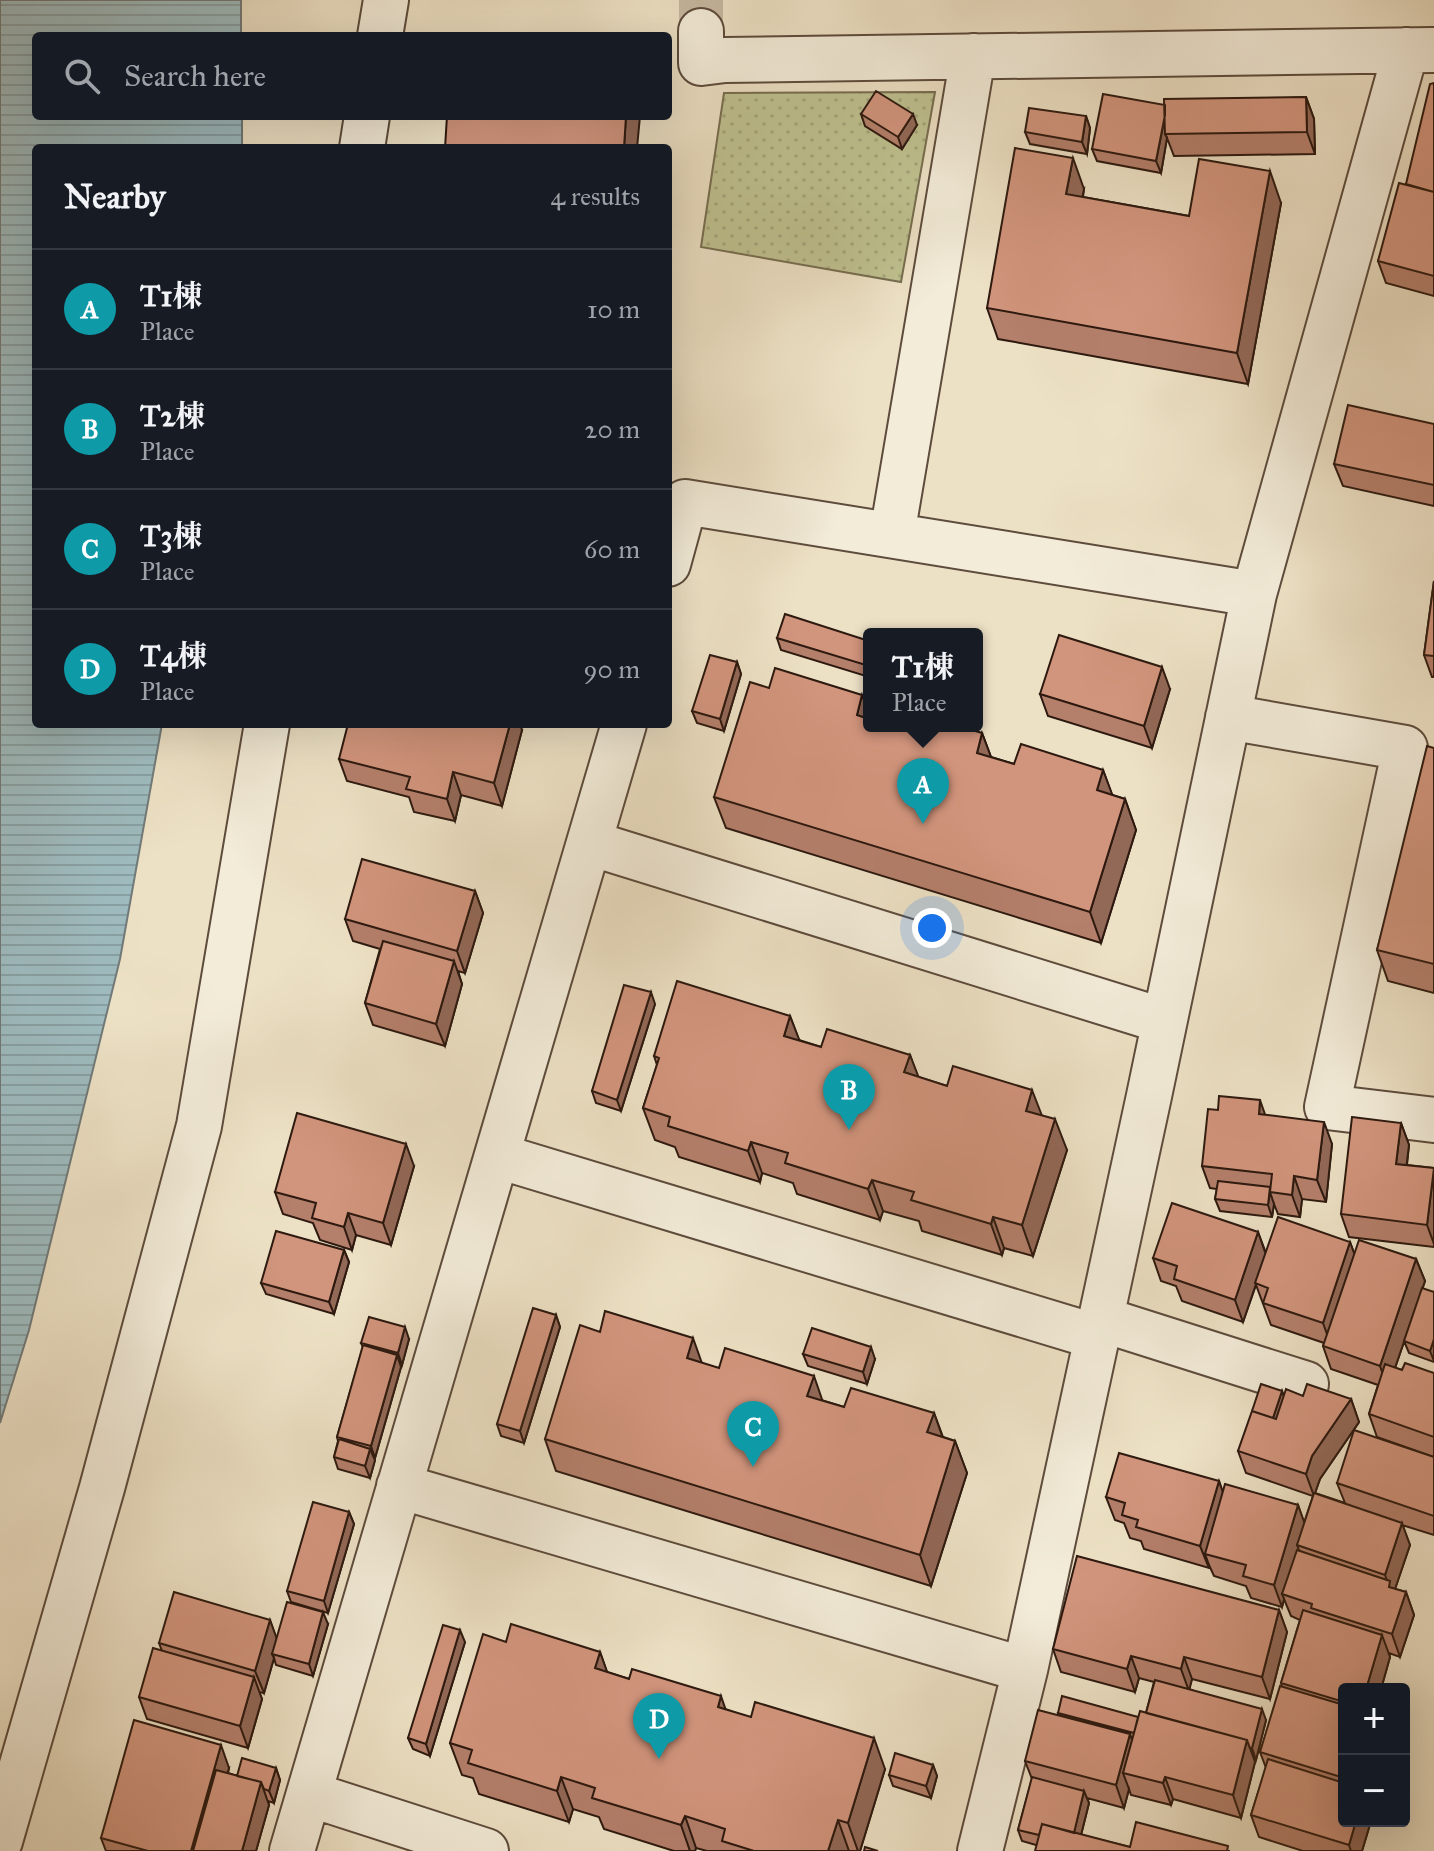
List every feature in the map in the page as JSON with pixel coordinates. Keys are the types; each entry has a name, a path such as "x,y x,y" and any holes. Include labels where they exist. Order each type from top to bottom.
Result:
{"street":[{"path":"381,32 386,0"},
{"path":"701,31 701,63 725,60 1420,50 1254,594 1025,1670 980,1851"},
{"path":"892,535 973,56"},
{"path":"363,144 366,120"},
{"path":"672,549 685,502 1254,594"},
{"path":"1228,717 1405,748 1327,1107 1434,1120"},
{"path":"0,1841 102,1488 199,1126 266,728"},
{"path":"292,1851 623,728"},
{"path":"590,843 1164,1021"},
{"path":"498,1156 1306,1384"},
{"path":"399,1486 1025,1670"},
{"path":"309,1794 486,1851"}],"green space":[{"path":"935,92 901,282 701,247 724,93"}],"water":[{"path":"0,0 241,0 241,32 32,32 32,120 242,120 242,144 32,144 32,728 161,728 120,959 29,1330 0,1423"}],"building":[{"path":"1434,83 1434,192 1406,184 1430,84"},
{"path":"876,91 913,114 898,137 861,114"},
{"path":"1103,94 1165,105 1156,161 1092,149"},
{"path":"1306,97 1307,132 1165,134 1164,99"},
{"path":"1029,108 1086,116 1082,142 1025,132"},
{"path":"447,120 626,120 624,144 445,144"},
{"path":"1015,148 1073,158 1066,194 1189,216 1199,159 1270,171 1237,353 987,308"},
{"path":"1399,183 1434,192 1434,276 1378,261"},
{"path":"1348,405 1434,424 1434,485 1334,464"},
{"path":"1434,581 1434,656 1424,655"},
{"path":"785,614 863,639 863,664 777,638"},
{"path":"1059,635 1162,667 1144,726 1040,694"},
{"path":"710,655 737,662 720,719 692,711"},
{"path":"775,668 862,695 857,715 863,717 863,732 979,732 982,733 977,753 1014,764 1021,744 1103,770 1097,790 1125,799 1090,912 714,797 750,682 769,688"},
{"path":"347,728 509,728 494,783 453,772 447,799 406,789 410,777 339,759"},
{"path":"1427,746 1434,748 1434,964 1377,950"},
{"path":"362,859 475,891 457,951 345,919"},
{"path":"383,941 454,961 436,1024 365,1003"},
{"path":"677,981 790,1016 784,1036 821,1047 827,1029 910,1055 904,1072 947,1086 953,1066 1032,1090 1026,1111 1055,1119 1022,1225 993,1217 991,1224 911,1200 914,1192 872,1180 868,1189 785,1163 788,1153 751,1142 748,1151 668,1126 670,1117 643,1108 659,1058 654,1056"},
{"path":"624,985 651,992 617,1100 592,1091"},
{"path":"1219,1096 1260,1100 1259,1114 1324,1122 1317,1180 1294,1176 1292,1195 1270,1192 1272,1174 1202,1166 1208,1109 1218,1110"},
{"path":"297,1113 406,1144 383,1223 348,1213 344,1227 312,1218 316,1203 275,1192"},
{"path":"1352,1117 1401,1123 1396,1164 1434,1168 1427,1225 1341,1214"},
{"path":"1218,1181 1270,1187 1268,1205 1215,1199"},
{"path":"1172,1203 1258,1232 1235,1300 1174,1279 1177,1266 1153,1258"},
{"path":"1278,1217 1350,1242 1323,1323 1263,1303 1268,1288 1255,1283"},
{"path":"276,1231 344,1250 329,1302 261,1283"},
{"path":"1359,1240 1416,1259 1380,1366 1323,1346"},
{"path":"1422,1288 1434,1292 1434,1339 1430,1351 1404,1341"},
{"path":"533,1308 556,1315 520,1431 497,1424"},
{"path":"605,1311 693,1338 687,1358 719,1368 725,1348 814,1376 807,1396 844,1407 851,1388 934,1413 927,1432 955,1441 920,1555 545,1439 580,1325 600,1332"},
{"path":"369,1317 405,1327 398,1353 361,1343"},
{"path":"812,1328 871,1347 863,1372 803,1354"},
{"path":"363,1345 397,1355 371,1446 337,1437"},
{"path":"1405,1363 1434,1373 1434,1437 1369,1414 1385,1364 1402,1370"},
{"path":"1261,1384 1282,1391 1273,1418 1252,1411"},
{"path":"1307,1384 1351,1399 1312,1456 1306,1474 1238,1451 1252,1411 1276,1419 1286,1389 1303,1396"},
{"path":"1354,1430 1434,1457 1434,1516 1337,1483"},
{"path":"339,1439 370,1449 365,1466 334,1457"},
{"path":"1119,1453 1219,1481 1200,1546 1136,1527 1138,1520 1122,1515 1125,1503 1106,1497"},
{"path":"1225,1484 1298,1505 1274,1585 1243,1576 1246,1565 1205,1554"},
{"path":"1314,1493 1402,1523 1385,1575 1297,1545"},
{"path":"313,1502 349,1512 324,1601 287,1591"},
{"path":"1297,1550 1390,1581 1389,1587 1406,1592 1392,1634 1311,1608 1312,1604 1282,1594"},
{"path":"1077,1556 1279,1610 1262,1677 1184,1657 1181,1669 1131,1656 1127,1669 1053,1649"},
{"path":"174,1592 270,1620 255,1671 159,1643"},
{"path":"287,1602 323,1612 309,1664 272,1654"},
{"path":"1303,1610 1382,1635 1368,1683 1338,1683 1338,1700 1281,1683"},
{"path":"511,1624 600,1652 595,1668 629,1679 632,1669 721,1696 718,1707 751,1717 755,1702 874,1738 848,1823 838,1820 828,1851 754,1851 722,1841 725,1829 685,1816 681,1825 592,1798 595,1788 561,1777 557,1791 468,1763 472,1750 450,1743 483,1634 506,1642"},
{"path":"443,1625 460,1630 426,1744 408,1738"},
{"path":"153,1648 254,1677 240,1726 139,1697"},
{"path":"1155,1680 1262,1709 1252,1748 1247,1740 1146,1713"},
{"path":"1280,1686 1338,1703 1338,1776 1260,1752"},
{"path":"1062,1696 1138,1717 1134,1733 1058,1713"},
{"path":"1038,1710 1130,1734 1116,1785 1025,1761"},
{"path":"1140,1711 1247,1740 1233,1795 1165,1777 1163,1783 1123,1773"},
{"path":"134,1720 221,1745 191,1851 148,1851 101,1838"},
{"path":"895,1753 933,1765 926,1786 889,1775"},
{"path":"242,1758 276,1768 269,1791 264,1789 261,1782 237,1776"},
{"path":"1268,1759 1338,1781 1338,1827 1354,1827 1349,1845 1251,1815"},
{"path":"216,1770 261,1782 242,1851 193,1851"},
{"path":"1032,1777 1084,1791 1074,1833 1042,1824 1039,1835 1018,1830"},
{"path":"1136,1822 1228,1846 1227,1851 1035,1851 1042,1824 1130,1847"}],"tunnel":[{"path":"701,0 701,31"}],"place":[{"name":"T1棟","path":"923,824"},
{"name":"T2棟","path":"849,1130"},
{"name":"T3棟","path":"753,1467"},
{"name":"T4棟","path":"659,1759"}]}
